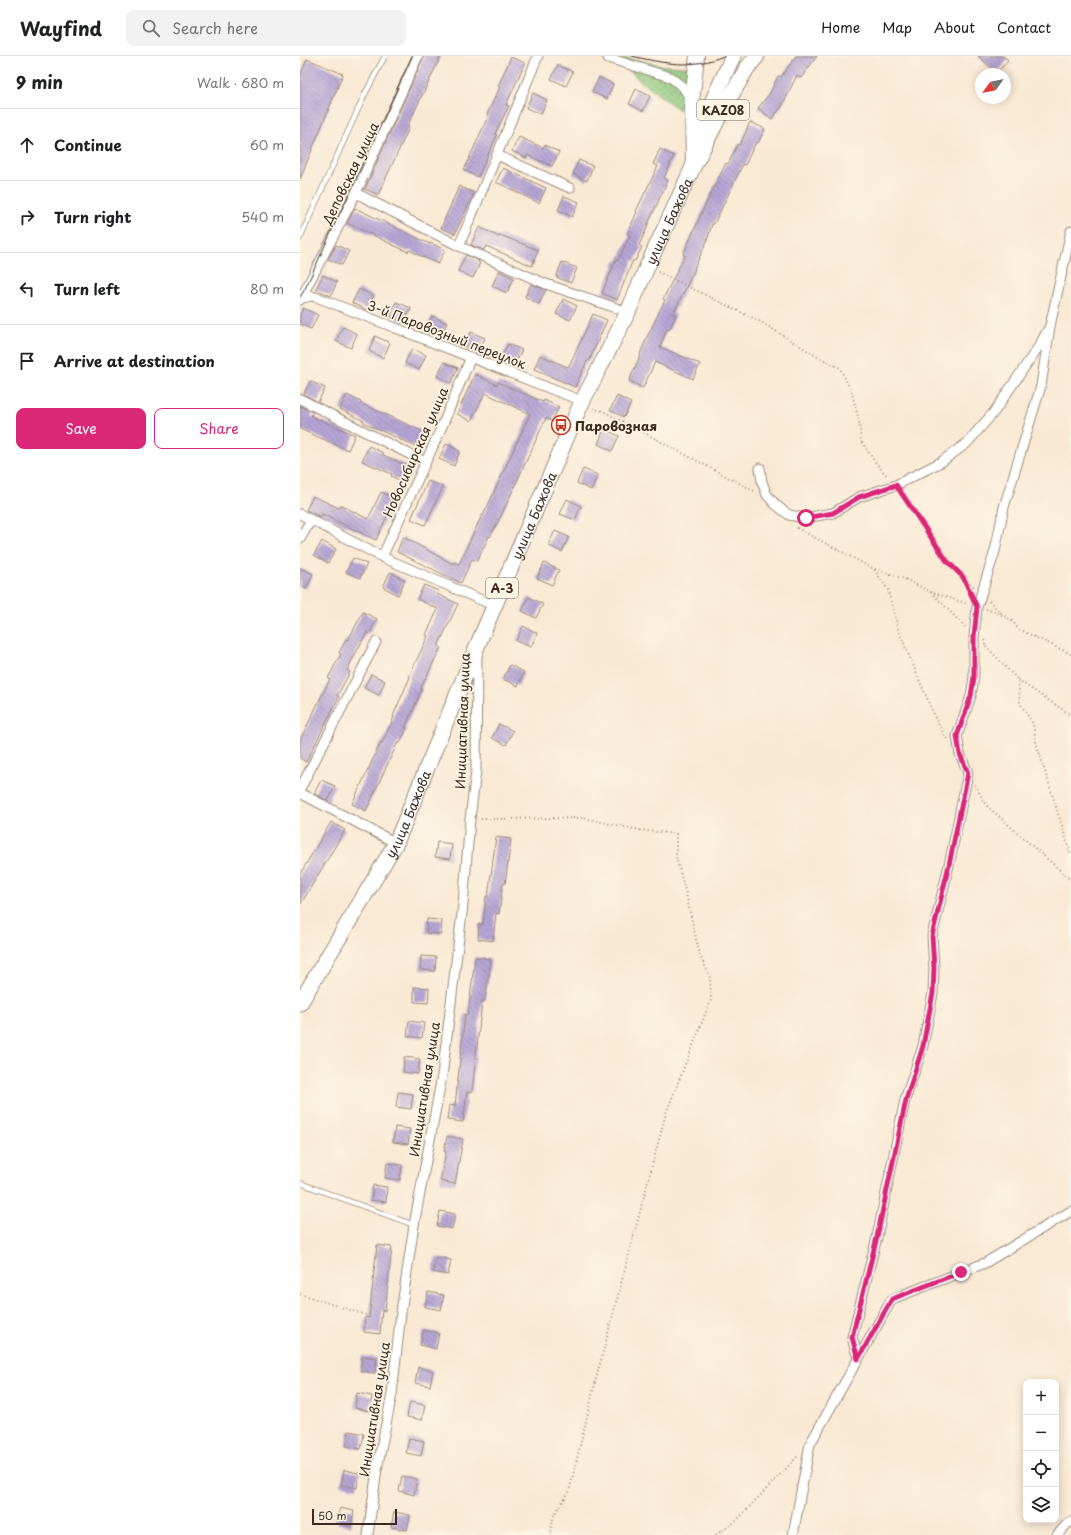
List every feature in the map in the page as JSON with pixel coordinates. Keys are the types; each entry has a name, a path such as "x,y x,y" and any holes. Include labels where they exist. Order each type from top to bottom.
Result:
{"highway":[{"name":"KAZ08","path":"693,167 713,100 733,56"},
{"name":"KAZ08","path":"693,167 722,111 747,68 757,56"},
{"name":"улица Бажова","path":"300,1003 396,843 478,644 581,404 628,312 693,167"}],"main road":[{"name":"улица Бажова","path":"693,167 692,102 697,56"}],"street":[{"name":"Деповская улица","path":"301,299 356,193 418,56"},
{"path":"459,246 538,56"},
{"path":"607,57 670,77 683,88 692,102"},
{"path":"497,155 570,188"},
{"path":"356,193 459,246 546,284 628,312"},
{"path":"858,1359 852,1337 877,1237 906,1100 923,1046 933,993 934,968 932,936 949,865 968,773 960,754 957,736 971,696 974,677 974,637 977,607 995,552 1004,507 1041,386 1050,326 1071,231"},
{"name":"3-й Паровозный переулок","path":"301,299 311,296 319,298 471,357 581,404"},
{"path":"760,468 762,482 768,495 776,505 789,515 806,518 833,513 859,497 896,485 941,462 967,443 998,405 1039,346 1050,326"},
{"name":"Новосибирская улица","path":"382,557 440,432 471,357"},
{"path":"300,399 425,462"},
{"path":"300,514 382,557 495,606"},
{"path":"300,539 311,520"},
{"path":"300,790 376,642"},
{"name":"Инициативная улица","path":"368,1535 377,1469 392,1394 401,1312 414,1225 442,1076 463,905 470,819 476,771 478,644"},
{"path":"300,793 396,843"},
{"path":"793,1535 810,1444 892,1299 985,1263 1071,1211"},
{"path":"1057,1535 1070,1521"}],"lane":[{"path":"300,238 365,94 385,56"},
{"path":"300,1183 414,1225"}],"path":[{"path":"647,267 761,322 818,357 840,368 852,392 859,421 861,441 876,463 896,485 947,561 963,577 977,607"},
{"path":"581,404 603,411 754,491"},
{"path":"794,526 874,569 888,590 899,632 937,722 948,741"},
{"path":"931,592 1018,680 1071,715"},
{"path":"983,633 986,646"},
{"path":"1018,680 1020,703 1033,724 1036,742 1071,855"},
{"path":"968,773 986,805 1071,880"},
{"path":"470,819 583,818 639,830 676,834 676,857 700,956 710,977 712,1000 666,1113 597,1375 569,1492 554,1517 551,1535"},
{"path":"300,1294 366,1315"},
{"path":"716,1535 735,1522 810,1444"}],"green space":[{"path":"627,58 665,66 688,67 685,114 640,81 620,61"}],"building":[{"path":"424,56 441,56 407,127 409,128 378,195 365,189"},
{"path":"796,56 817,56 801,78 797,75 782,106 772,119 758,108 770,93 778,76 781,77"},
{"path":"978,56 1003,56 1008,60 1001,68 991,68"},
{"path":"511,57 525,63 506,105 509,106 495,134 497,135 478,177 464,170 489,114 487,114 500,87 498,86"},
{"path":"307,59 343,74 300,179 300,76"},
{"path":"558,65 573,72 566,86 551,79"},
{"path":"599,77 613,84 607,99 592,92"},
{"path":"636,89 650,96 643,111 629,104"},
{"path":"533,93 547,100 541,114 526,108"},
{"path":"750,122 765,129 758,143 756,142 745,165 743,164 714,224 712,224 707,241 695,269 673,314 676,315 669,330 667,329 660,347 700,364 693,379 655,362 643,388 629,381 647,337 665,300 663,299 685,255 683,255 706,203 726,163 728,164 738,144 740,145"},
{"path":"519,137 543,148 545,145 559,152 552,166 527,155 526,158 512,151"},
{"path":"660,149 674,156 664,178 668,180 639,245 642,247 635,261 633,260 617,300 602,293 616,260 618,261 630,235 627,234 637,212 636,211 658,166 653,164"},
{"path":"579,160 593,166 587,181 573,174"},
{"path":"503,168 546,188 539,203 496,182"},
{"path":"459,186 474,193 455,234 441,228"},
{"path":"564,196 579,202 572,217 558,210"},
{"path":"355,208 445,250 438,264 409,250 408,252 347,223"},
{"path":"479,227 499,237 500,235 538,250 532,266 486,246 484,250 471,245"},
{"path":"336,245 349,251 342,265 328,259"},
{"path":"466,255 479,261 478,262 480,263 473,278 458,271"},
{"path":"562,262 577,268 571,283 556,277"},
{"path":"499,271 514,278 507,293 492,286"},
{"path":"323,275 337,282 331,296 316,289"},
{"path":"531,284 546,290 539,304 525,297"},
{"path":"359,289 374,296 367,310 352,303"},
{"path":"563,299 577,306 570,320 556,314"},
{"path":"396,302 411,308 404,323 390,316"},
{"path":"303,308 318,315 311,329 300,324 300,315"},
{"path":"593,314 607,320 589,361 587,361 575,387 534,369 540,355 567,367 569,366"},
{"path":"432,316 447,323 440,337 425,331"},
{"path":"343,327 357,334 351,348 336,341"},
{"path":"471,332 485,338 478,353 464,346"},
{"path":"375,336 390,343 383,358 369,351"},
{"path":"508,344 522,350 515,365 501,358"},
{"path":"412,349 426,355 419,370 405,363"},
{"path":"444,362 458,368 451,383 437,376"},
{"path":"475,374 497,385 498,382 543,402 544,400 559,407 552,421 546,418 501,516 477,561 472,559 461,583 397,552 403,537 453,564 454,562 459,564 530,414 485,393 471,421 457,414"},
{"path":"310,381 325,388 318,402 304,394"},
{"path":"347,395 361,402 360,403 426,433 419,448 364,423 364,421 340,409"},
{"path":"617,396 631,403 624,417 610,410"},
{"path":"300,406 313,412 311,416 355,435 348,450 300,429"},
{"path":"604,429 619,436 612,451 598,444"},
{"path":"446,444 460,451 454,466 439,459"},
{"path":"369,446 383,453 383,455 412,468 405,483 391,476 392,474 362,461"},
{"path":"583,469 598,475 591,490 577,483"},
{"path":"428,481 443,487 425,525 411,519"},
{"path":"381,492 395,499 376,540 322,514 321,517 306,510 313,496 339,508 341,505 368,519"},
{"path":"567,499 581,506 575,520 560,514"},
{"path":"555,531 569,537 562,552 548,545"},
{"path":"322,541 336,549 328,563 314,555"},
{"path":"353,558 367,564 360,578 346,572"},
{"path":"544,563 559,570 552,585 537,578"},
{"path":"300,568 313,574 306,589 300,586"},
{"path":"390,572 405,580 398,595 383,587"},
{"path":"424,585 439,591 437,594 458,604 438,646 441,647 421,688 422,689 405,728 407,728 400,743 398,742 366,811 352,804 394,717 393,716 410,677 409,676 428,636 426,635 438,609 417,599"},
{"path":"528,597 543,604 536,618 522,611"},
{"path":"363,612 377,619 369,634 367,632 347,670 350,672 337,696 339,697 306,762 300,758 300,740 330,679 328,678 341,654 339,653"},
{"path":"523,626 537,633 531,647 516,641"},
{"path":"510,665 524,672 518,686 503,679"},
{"path":"371,674 385,681 379,695 364,688"},
{"path":"499,724 513,731 506,745 492,738"},
{"path":"321,780 335,786 328,801 314,794"},
{"path":"331,822 345,830 300,905 300,874"},
{"path":"496,837 511,839 499,914 496,913 493,941 478,939 479,924 483,924 486,896 488,897"},
{"path":"437,842 452,844 450,859 435,857"},
{"path":"427,919 442,920 441,934 426,933"},
{"path":"421,956 436,957 435,971 420,970"},
{"path":"475,957 491,959 485,1001 482,1001 472,1092 467,1092 463,1122 447,1120 449,1105 455,1106 465,1014 468,1015"},
{"path":"414,987 429,988 428,1003 414,1002"},
{"path":"409,1021 424,1023 422,1038 407,1036"},
{"path":"404,1057 420,1059 418,1074 403,1072"},
{"path":"398,1092 413,1094 411,1109 396,1107"},
{"path":"395,1127 410,1129 408,1144 393,1142"},
{"path":"447,1136 463,1139 455,1184 440,1181 446,1152 444,1151"},
{"path":"387,1163 402,1165 400,1180 385,1178"},
{"path":"373,1185 387,1187 386,1202 371,1200"},
{"path":"440,1211 455,1214 452,1229 437,1226"},
{"path":"377,1245 392,1247 385,1311 382,1310 380,1334 364,1332 365,1317 369,1318"},
{"path":"436,1257 451,1260 448,1275 433,1272"},
{"path":"428,1292 444,1295 441,1310 425,1307"},
{"path":"424,1330 439,1333 436,1349 420,1345"},
{"path":"362,1356 377,1358 375,1373 360,1371"},
{"path":"418,1367 433,1371 430,1386 415,1383"},
{"path":"357,1393 372,1396 370,1411 355,1408"},
{"path":"410,1402 425,1405 422,1420 407,1417"},
{"path":"349,1431 364,1434 361,1449 346,1446"},
{"path":"409,1438 424,1441 421,1456 406,1453"},
{"path":"344,1470 359,1473 357,1488 341,1485"},
{"path":"402,1476 417,1479 414,1495 399,1491"},
{"path":"340,1508 354,1511 351,1526 337,1523"},
{"path":"394,1512 410,1515 407,1530 391,1527"}],"tram line":[{"path":"300,297 412,56"},
{"path":"632,56 678,64 700,63 724,56"}],"place":[{"name":"Паровозная","path":"561,425"}],"route":[{"path":"806,518 833,513 859,497 896,485 947,561 963,577 977,607 974,637 974,677 971,696 957,736 960,754 968,773 949,865 932,936 934,968 933,993 923,1046 906,1100 877,1237 852,1337 858,1359 892,1299 961,1272"}]}
